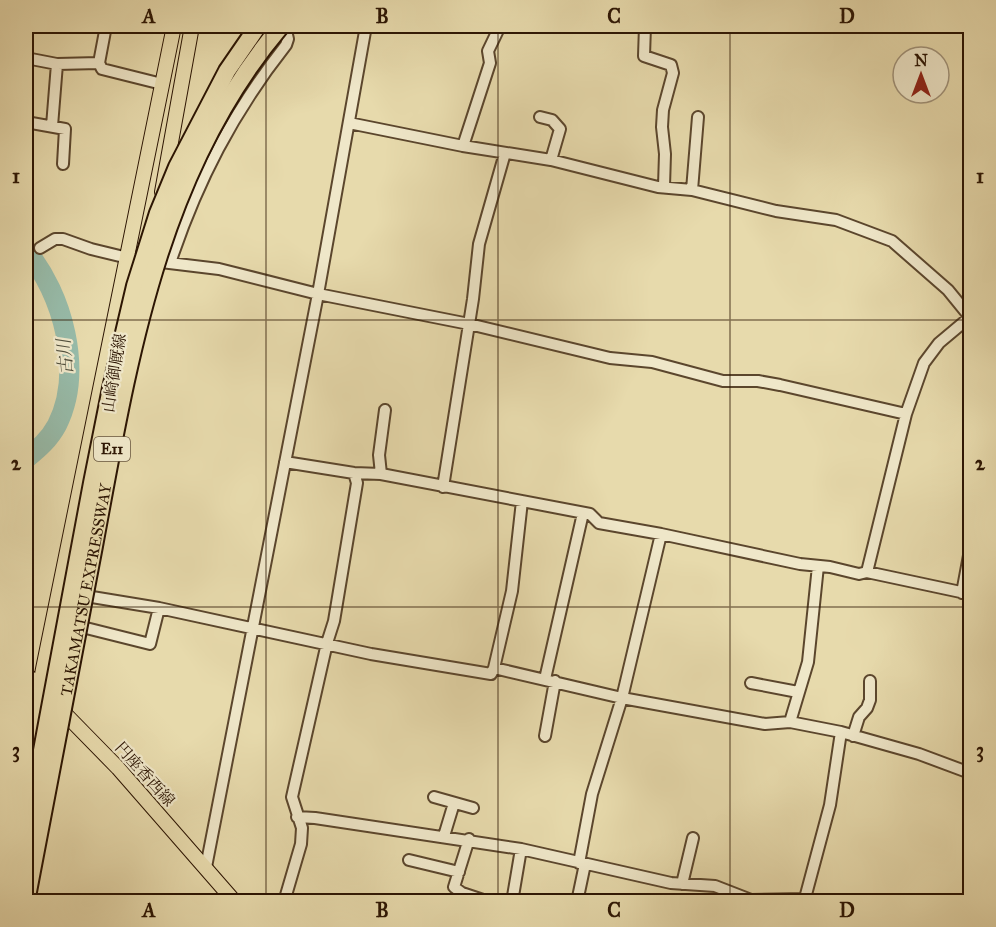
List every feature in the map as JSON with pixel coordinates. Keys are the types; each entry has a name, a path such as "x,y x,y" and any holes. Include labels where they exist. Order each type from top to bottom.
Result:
{"highway":[{"name":"TAKAMATSU EXPRESSWAY","path":"26,836 107,409 135,286 158,213 177,166 227,71 258,26"},
{"name":"TAKAMATSU EXPRESSWAY","path":"28,902 123,389 148,290 169,223 208,135 261,51 283,26"}],"main road":[{"name":"山崎御厩線","path":"26,763 174,26"},
{"name":"山崎御厩線","path":"28,902 69,717 92,597 112,489 148,261 192,26"},
{"name":"円座香西線","path":"26,674 118,768 235,902"}],"street":[{"path":"106,26 99,63 102,69 162,84"},
{"path":"170,263 202,178 221,141 259,80 286,45 288,39 283,26"},
{"path":"206,867 318,294 366,26"},
{"path":"463,146 490,63 488,51 500,26"},
{"path":"645,26 644,56 671,65 673,73 663,110 664,186"},
{"path":"26,58 57,64 99,63"},
{"path":"52,126 57,64"},
{"path":"540,117 552,120 560,129 551,160"},
{"path":"692,190 698,117"},
{"path":"26,122 65,129 63,164"},
{"path":"349,123 463,146 551,160 658,187 692,190 776,211 836,220 892,242 948,290 970,317 939,343 924,363 906,414 867,572"},
{"path":"443,487 470,324 479,244 505,153"},
{"path":"40,248 55,238 63,238 91,249 128,258 228,271 318,294 470,324 610,358 651,362 723,381 758,381 780,385 906,414"},
{"path":"381,474 379,455 385,410"},
{"path":"285,462 354,473 381,474 590,514 599,523 800,564 859,574 867,572 966,593 970,550"},
{"path":"284,902 301,844 302,828 292,798 334,621 357,483 354,473"},
{"path":"92,597 159,608 371,654 492,674 513,591 522,501"},
{"path":"545,736 550,680 583,513"},
{"path":"577,902 591,794 622,698 661,534"},
{"path":"790,722 808,662 818,566"},
{"path":"86,628 150,644 159,608"},
{"path":"494,668 622,698 765,724 790,722 841,732 919,754 970,773"},
{"path":"854,736 859,717 867,708 870,699 870,681"},
{"path":"751,683 798,692"},
{"path":"297,817 469,839 682,884 715,886 751,900 807,901 830,805 841,732"},
{"path":"434,797 473,808"},
{"path":"444,836 454,803"},
{"path":"682,884 693,838"},
{"path":"469,839 454,887 462,893 489,902"},
{"path":"512,902 520,849"},
{"path":"409,860 459,872"}],"waterway":[{"name":"古川","path":"26,250 39,268 59,310 66,334 69,358 69,381 65,404 57,425 47,440 26,459"}]}
